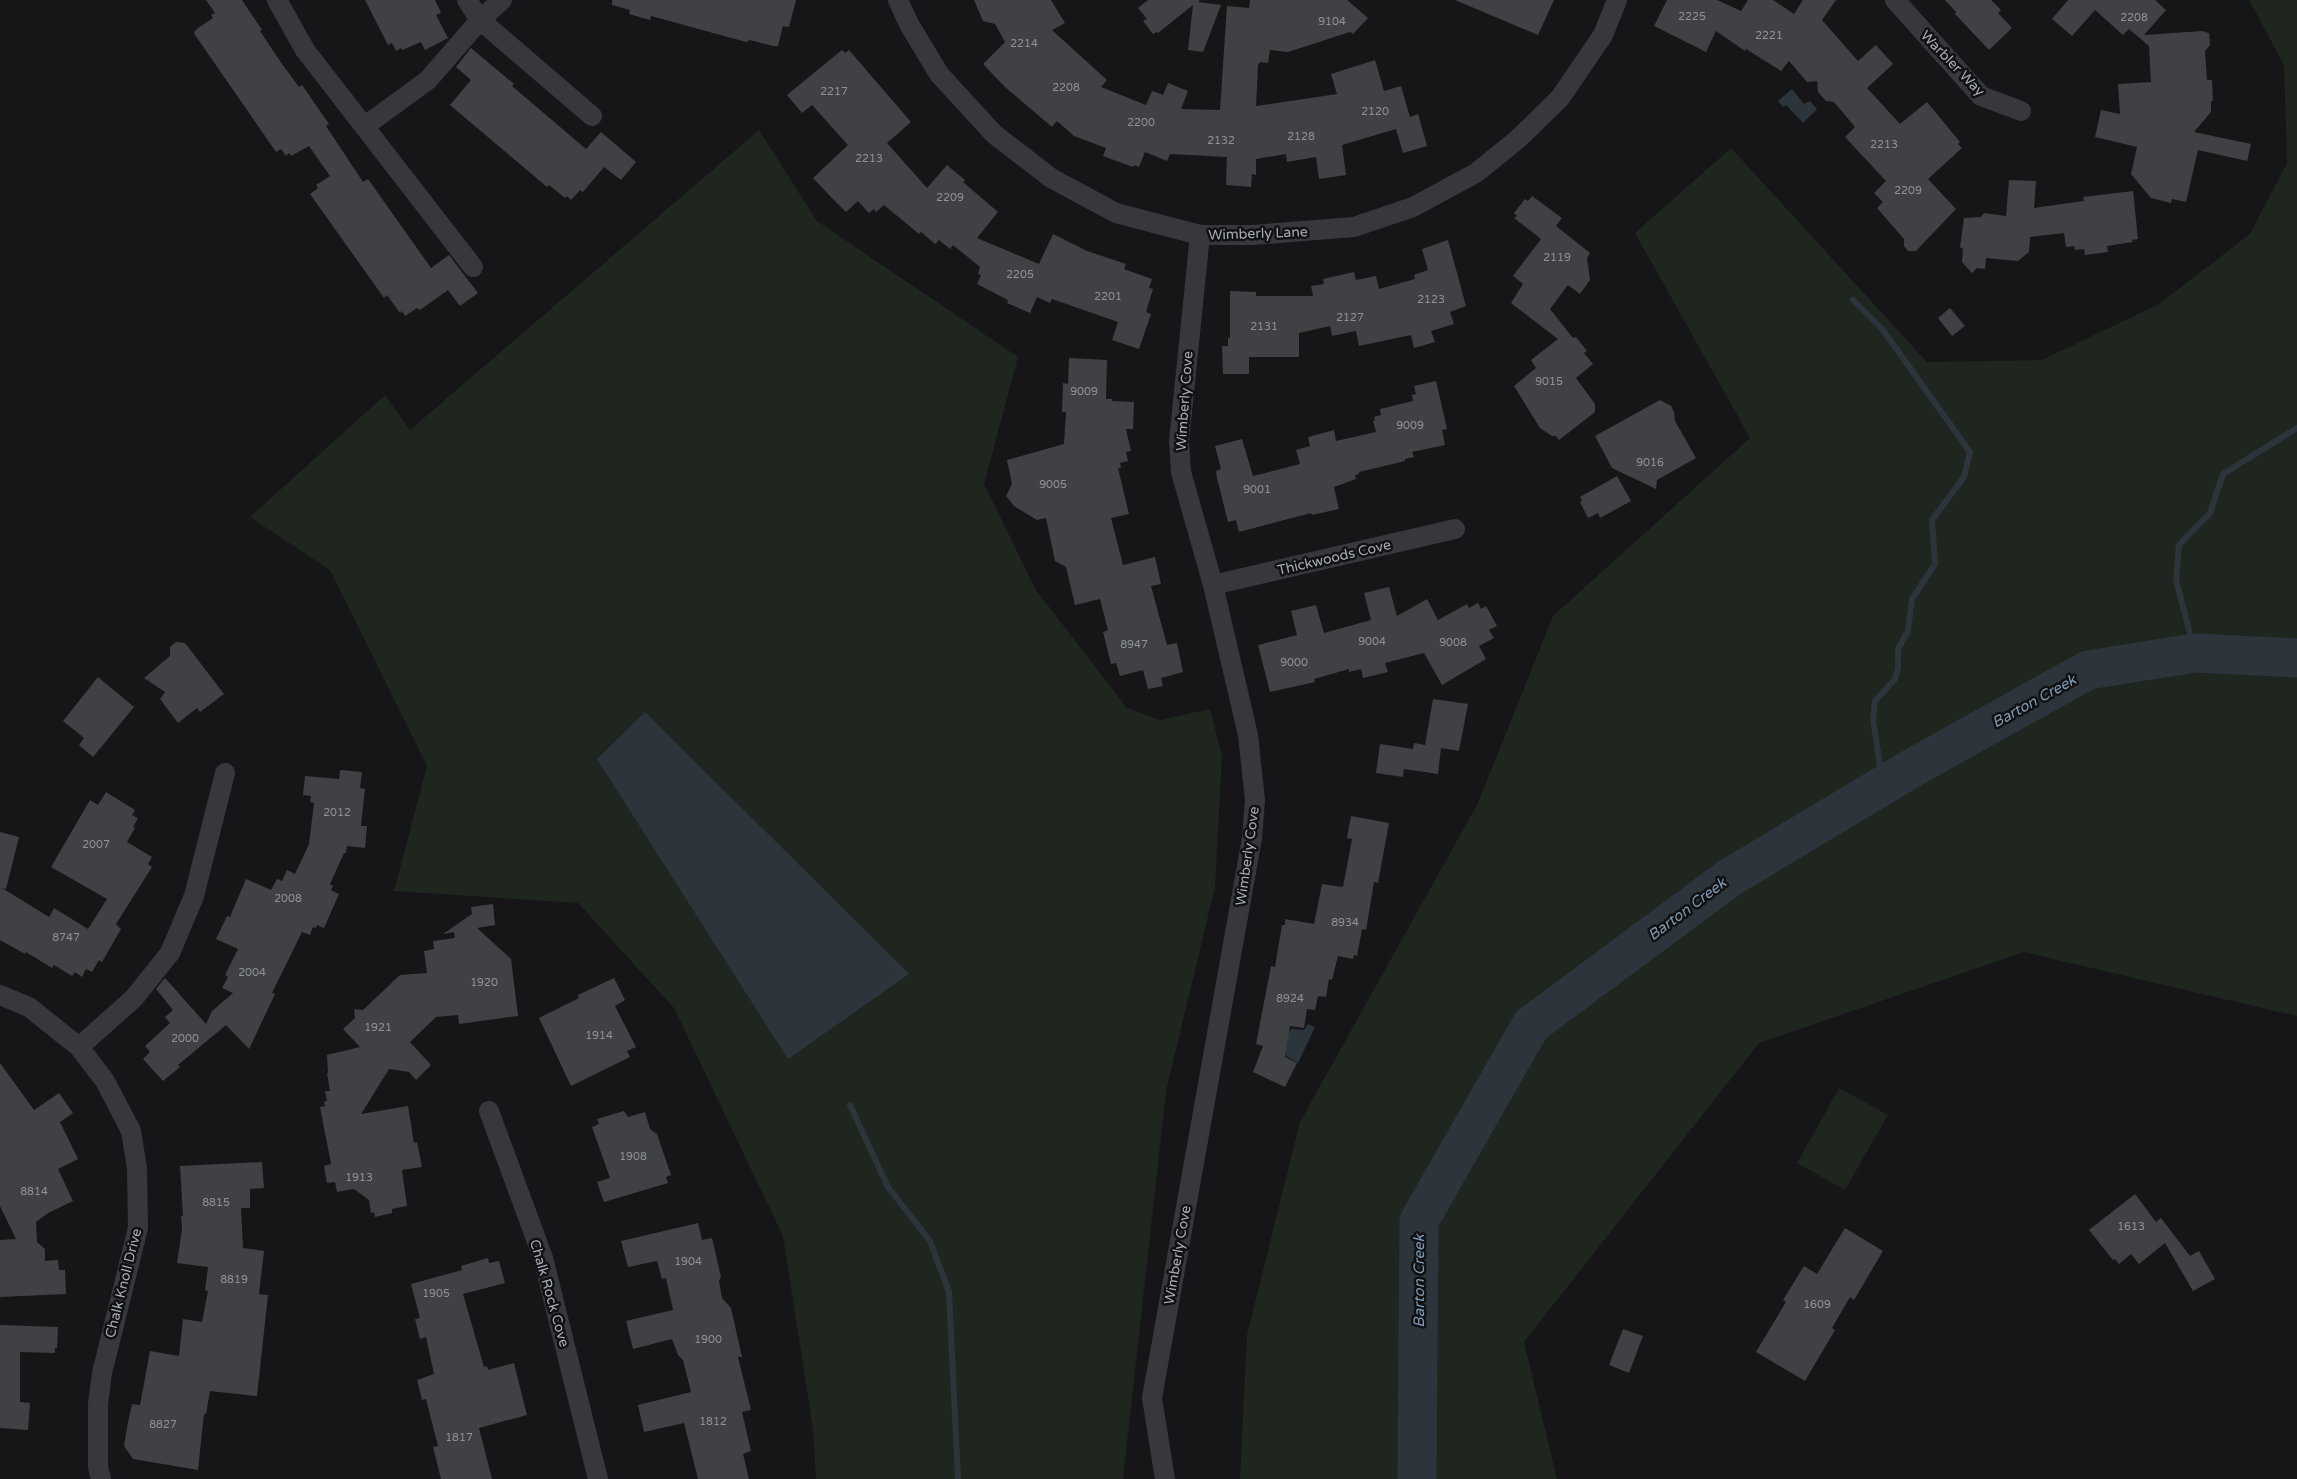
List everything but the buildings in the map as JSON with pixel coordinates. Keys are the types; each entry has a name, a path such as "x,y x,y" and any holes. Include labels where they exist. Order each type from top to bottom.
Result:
{"street":[{"path":"277,0 306,50 473,267"},
{"path":"467,0 480,20 592,116"},
{"path":"364,126 428,80 480,20 502,0"},
{"name":"Wimberly Lane","path":"898,0 909,24 940,74 994,134 1051,178 1116,213 1200,235 1253,235 1354,227 1413,207 1476,173 1518,139 1560,98 1603,35 1617,0"},
{"name":"Warbler Way","path":"1895,0 1981,96 2021,111"},
{"name":"Wimberly Cove","path":"1166,1479 1152,1398 1252,838 1255,800 1248,735 1213,585 1180,472 1179,441 1200,235"},
{"name":"Thickwoods Cove","path":"1213,585 1455,529"},
{"path":"79,1047 134,998 170,953 194,896 225,773"},
{"name":"Chalk Knoll Drive","path":"0,994 29,1007 79,1047 105,1081 131,1131 137,1168 138,1228 102,1373 98,1404 98,1467 101,1479"},
{"name":"Chalk Rock Cove","path":"489,1111 543,1258 598,1479"}],"shaded area":[{"path":"2249,0 2297,0 2297,1016 2024,952 1759,1043 1524,1342 1557,1479 1240,1479 1247,1335 1300,1122 1478,803 1553,616 1750,438 1635,233 1731,148 1927,362 2042,360 2159,304 2250,234 2287,163 2284,65"},
{"path":"1792,89 1804,104 1810,101 1817,109 1803,123 1786,105 1783,107 1778,101"},
{"path":"759,130 817,221 1018,357 984,484 1036,590 1127,708 1160,720 1210,709 1222,756 1215,887 1166,1091 1123,1479 816,1479 813,1429 783,1236 674,1008 578,903 394,891 427,766 330,570 250,517 385,395 410,430"},
{"path":"645,712 909,974 788,1059 597,759"},
{"path":"1308,1024 1315,1027 1298,1063 1286,1056 1286,1039 1291,1029 1304,1030"},
{"path":"1839,1088 1888,1115 1845,1190 1797,1163"}],"waterway":[{"path":"1853,300 1883,330 1970,452 1964,477 1932,520 1935,564 1912,599 1908,631 1898,649 1898,668 1895,679 1875,701 1873,719 1883,786"},
{"path":"2195,653 2176,580 2179,545 2210,513 2223,474 2297,428"},
{"name":"Barton Creek","path":"1417,1479 1419,1221 1531,1025 1729,878 1919,764 2088,670 2195,653 2297,658"},
{"path":"850,1105 888,1187 930,1241 949,1292 958,1479"}]}
